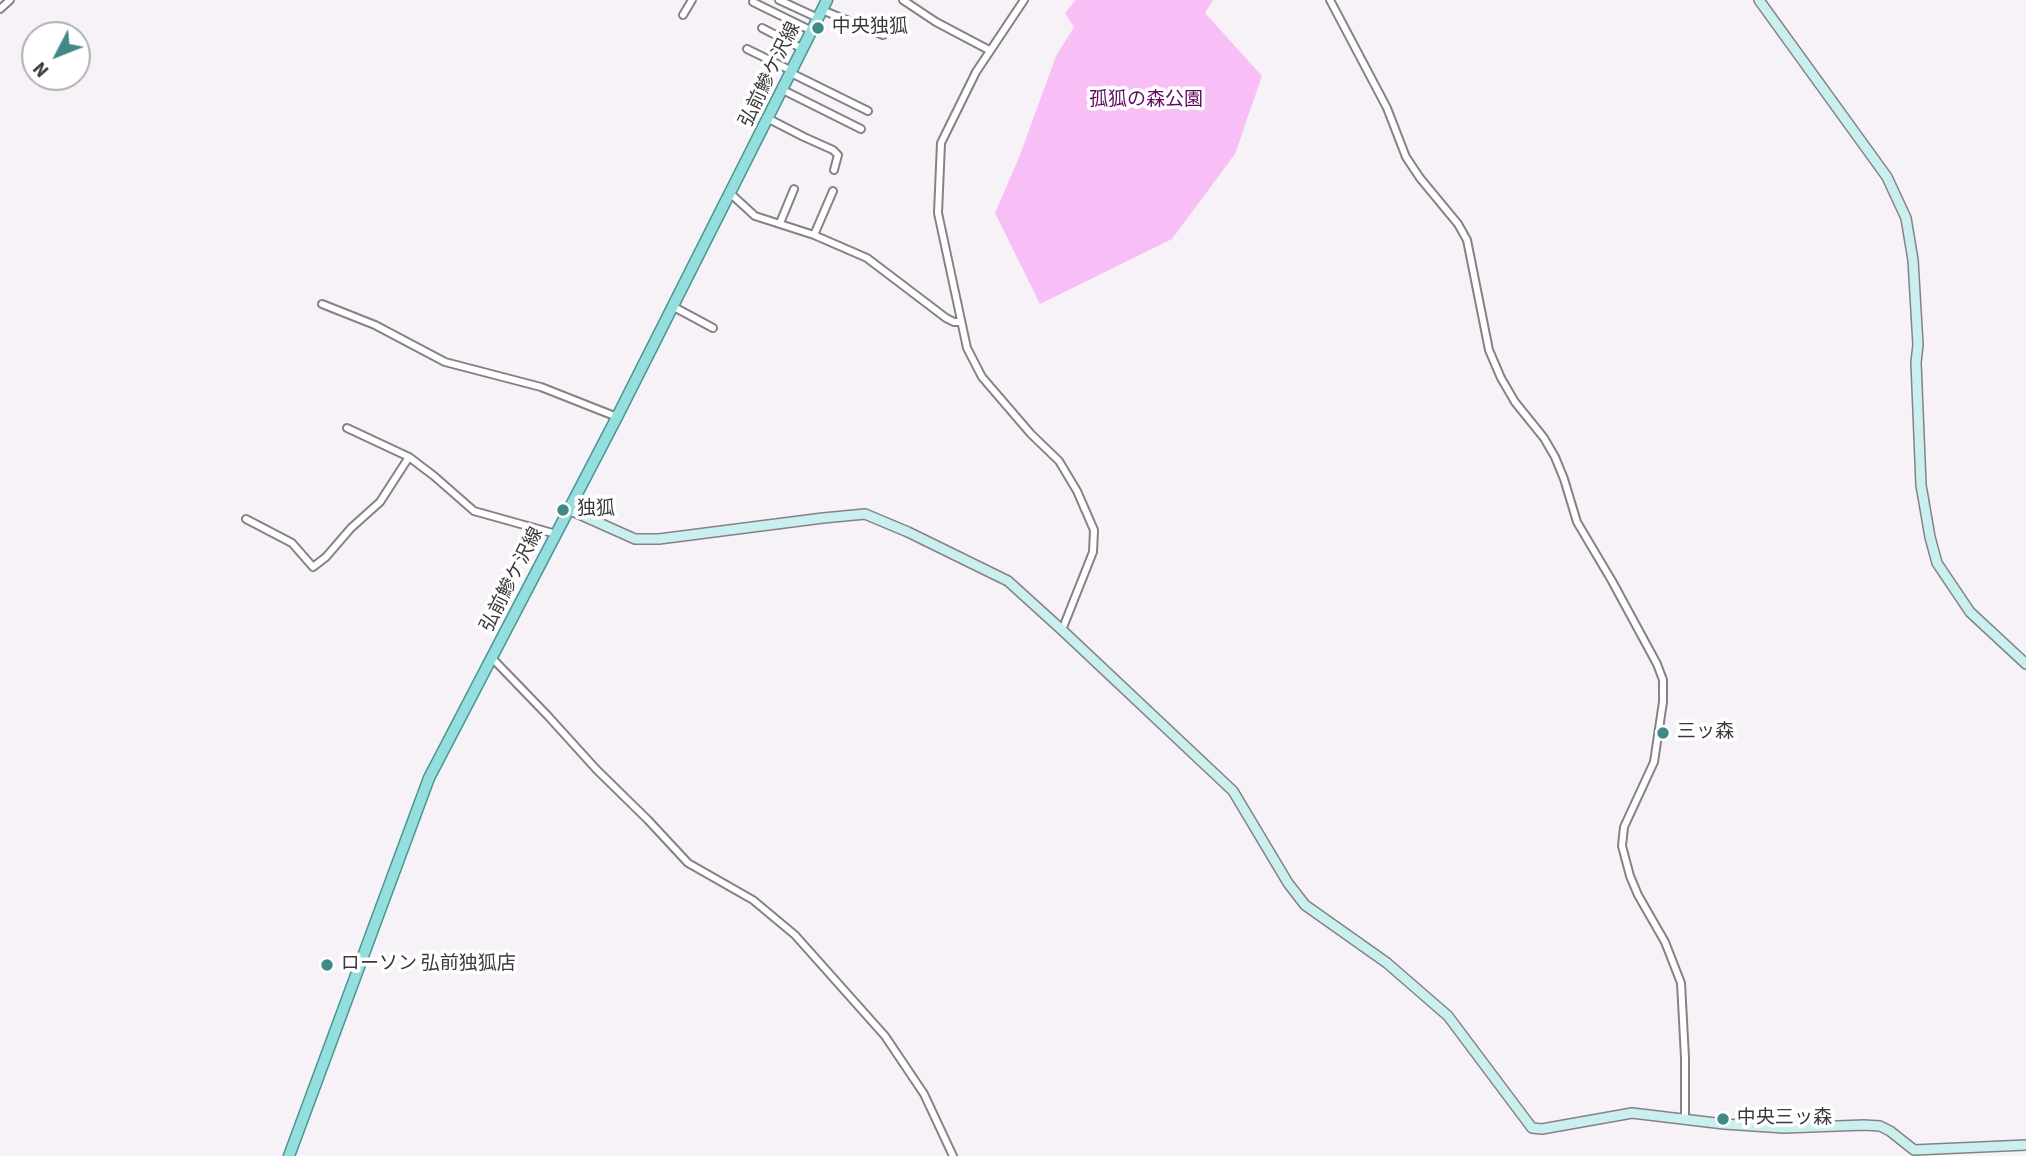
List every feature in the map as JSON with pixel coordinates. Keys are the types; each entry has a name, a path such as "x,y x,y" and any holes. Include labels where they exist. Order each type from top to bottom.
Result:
{"main road":[{"name":"弘前鰺ケ沢線","path":"289,1156 429,778 618,417 823,9"}],"street":[{"path":"0,9 10,0"},
{"path":"683,15 692,0"},
{"path":"779,0 823,9 883,34"},
{"path":"902,0 936,22 989,50"},
{"path":"1024,0 989,50 941,143 938,213 967,348 982,377 1023,425 1059,461 1077,491 1094,530 1093,551 1062,629"},
{"path":"1330,0 1387,108 1406,157 1467,240 1489,350 1501,377 1515,402 1544,438 1555,457 1577,522 1612,581 1663,680 1663,702 1654,762 1625,827 1622,846 1638,895 1665,942 1681,983 1685,1119"},
{"path":"1759,0 1887,177 1906,218 1913,260 1922,485 1935,556 1970,612 2026,664"},
{"path":"753,2 812,31"},
{"path":"762,29 803,49"},
{"path":"747,49 868,111"},
{"path":"783,90 861,129"},
{"path":"769,118 833,149 838,155 834,170"},
{"path":"780,223 794,189"},
{"path":"814,235 833,191"},
{"path":"732,194 762,220 780,223 814,235 867,258 946,318 961,323"},
{"path":"322,304 375,325 445,362 541,387 618,417"},
{"path":"674,307 713,328"},
{"path":"347,428 409,457 435,475 474,511 556,534"},
{"path":"246,519 292,543 313,567 380,502 409,457"},
{"path":"570,510 635,539 865,514 1008,581 1233,791 1288,883 1305,905 1387,963 1448,1016 1532,1128 1542,1129 1632,1113 1784,1128 1880,1126 1890,1131 1914,1153 2026,1145"},
{"path":"492,658 688,863 753,900 795,935 885,1036 924,1094 953,1156"}],"green space":[{"name":"孤狐の森公園","path":"1076,0 1213,0 1205,13 1262,76 1235,154 1172,239 1040,304 995,213 1020,155 1056,56 1074,27 1065,13"}],"place":[{"name":"中央独狐","path":"818,28"},
{"name":"独狐","path":"563,510"},
{"name":"三ッ森","path":"1663,733"},
{"name":"ローソン 弘前独狐店","path":"327,965"},
{"name":"中央三ッ森","path":"1723,1119"}]}
